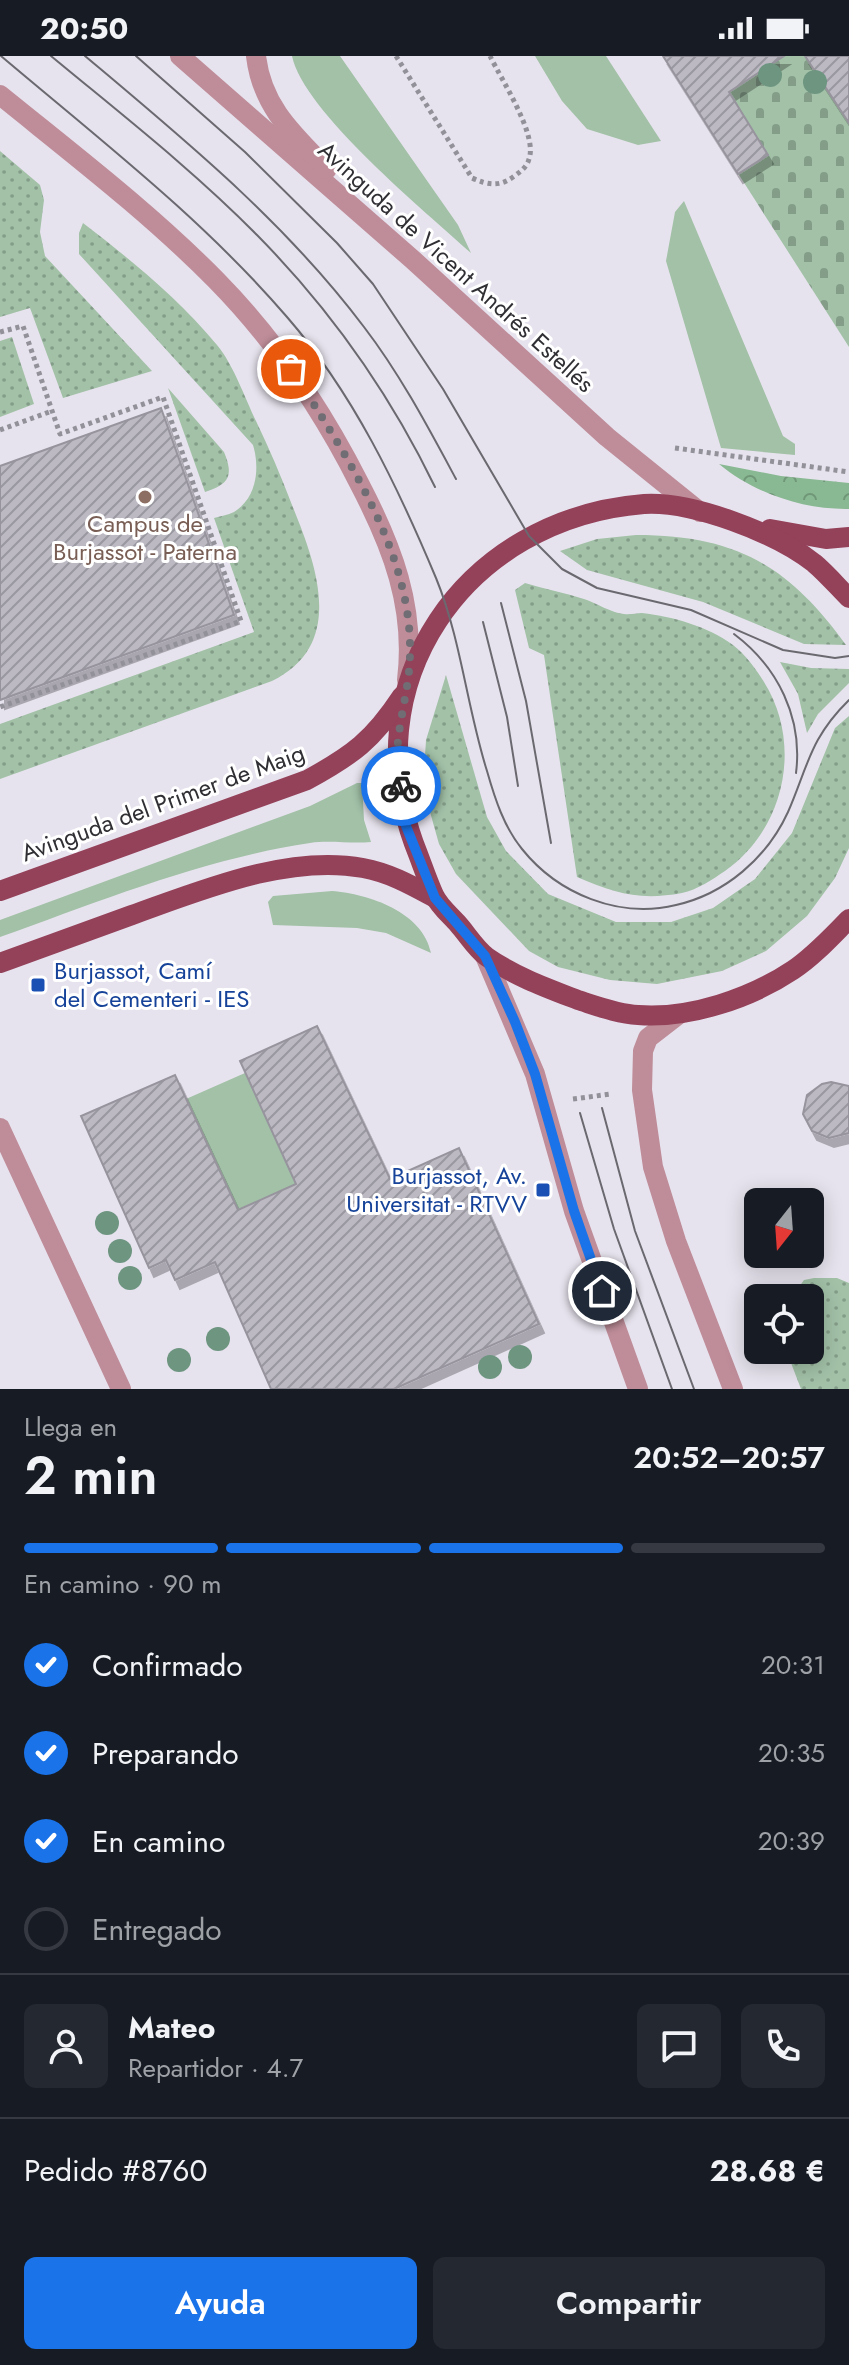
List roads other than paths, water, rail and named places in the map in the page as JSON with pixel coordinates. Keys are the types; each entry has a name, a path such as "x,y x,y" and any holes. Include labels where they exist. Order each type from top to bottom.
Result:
{"main road":[{"path":"849,598 815,563 773,536 701,512 685,507 646,504 586,513 529,536 484,566 447,606 423,646 406,689 396,758 406,826 435,898 485,956 538,986 596,1006 638,1015 679,1014 728,1001 763,987 849,934"},
{"path":"736,524 826,539 849,537"},
{"name":"Avinguda del Primer de Maig","path":"0,891 307,780 344,760 366,743 406,689"},
{"path":"0,963 176,899 277,869 321,865 360,867 395,876 435,898"},
{"path":"814,954 849,919"}],"street":[{"name":"Avinguda de Vicent Andrés Estellés","path":"180,56 412,259 595,427 701,512"},
{"path":"256,56 267,99 285,125 412,259"},
{"path":"0,95 168,234 219,282 291,369 331,432 385,535 402,588 409,623 410,655 406,689"},
{"path":"485,956 535,1074 574,1211 638,1389"},
{"path":"679,1014 648,1038 643,1051 642,1090 653,1167 676,1241 733,1389"},
{"path":"0,1128 121,1389"}],"tram line":[{"path":"1,56 149,181 221,247 287,317 333,377 372,441 406,509 445,601 480,747 501,812 522,849 553,879 591,899 633,908 676,905 694,900 727,883 769,844 788,812 818,740 849,700"},
{"path":"51,56 208,188 284,263 334,323 378,386 435,487"},
{"path":"85,56 232,184 301,252 390,363 456,479"},
{"path":"136,56 245,152 337,243 373,284 443,389 529,536 562,569 597,588 691,610 783,650 835,658 849,656"},
{"path":"501,603 526,701 551,843"},
{"path":"483,622 507,717 518,786"},
{"path":"734,634 763,662 784,695 795,733 796,773"},
{"path":"602,1108 635,1231 694,1389"},
{"path":"580,1113 614,1229 672,1389"}],"place":[{"name":"Campus de Burjassot - Paterna","path":"145,497"},
{"name":"Burjassot, Camí del Cementeri - IES","path":"38,985"},
{"name":"Burjassot, Av. Universitat - RTVV","path":"543,1190"}]}
